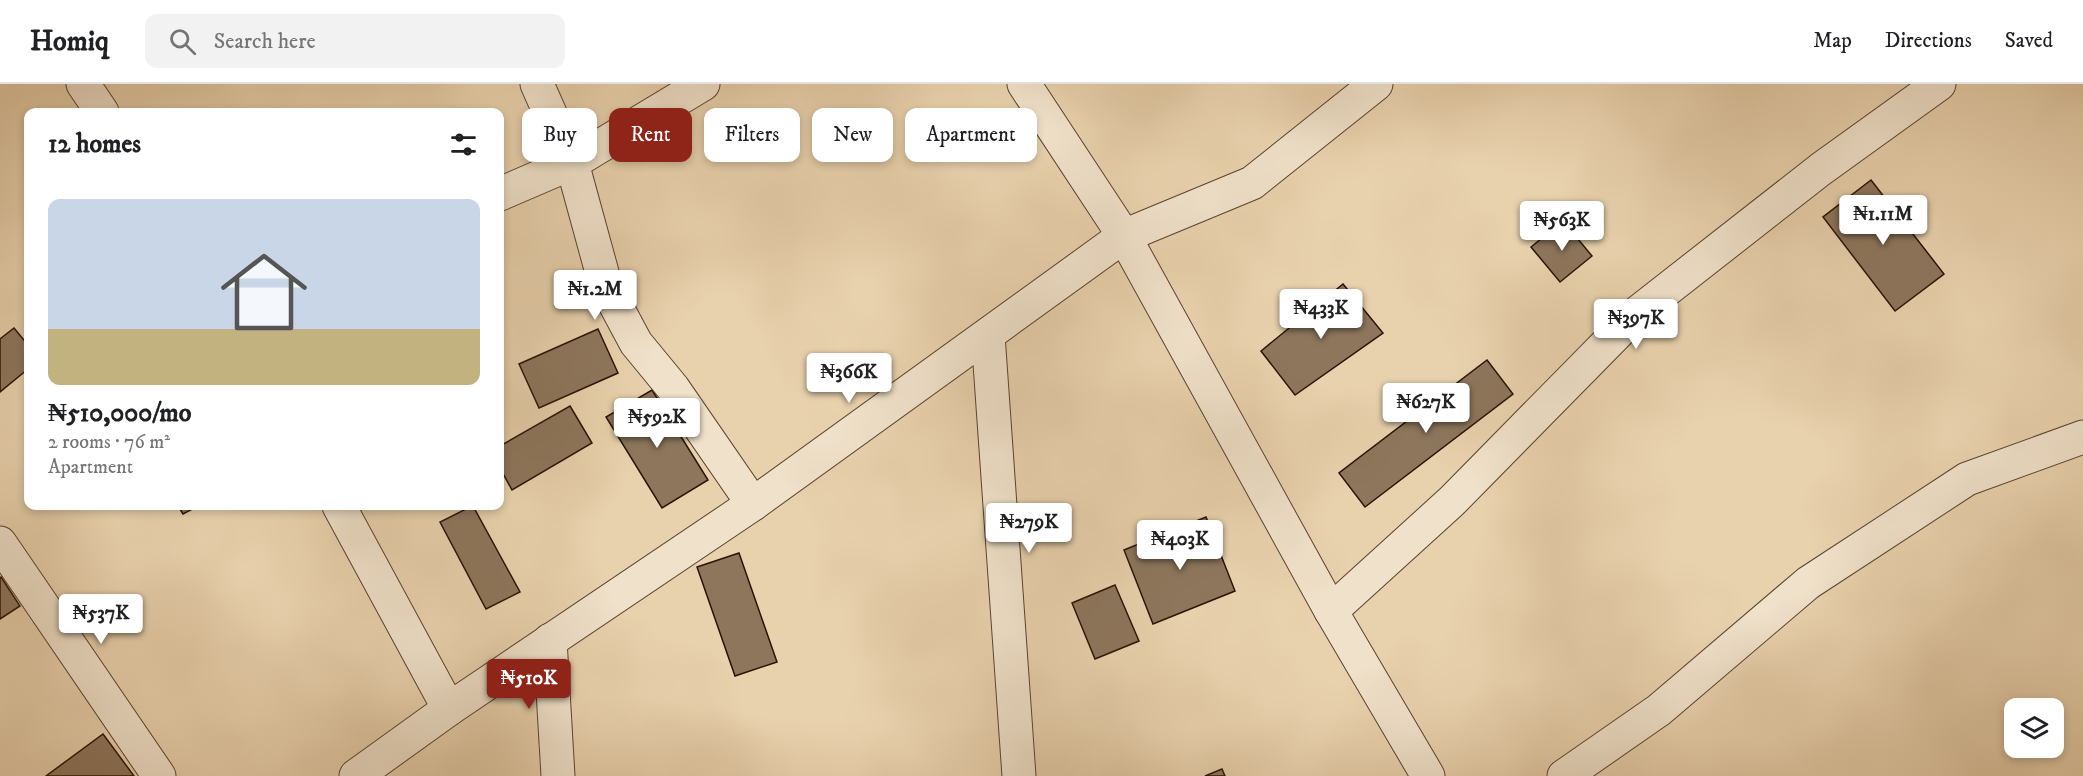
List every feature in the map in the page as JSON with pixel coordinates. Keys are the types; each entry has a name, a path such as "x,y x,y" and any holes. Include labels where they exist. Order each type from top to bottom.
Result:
{"street":[{"path":"83,84 99,108"},
{"path":"537,84 572,163 606,287 636,343 673,388 753,504"},
{"path":"504,192 572,163 703,84"},
{"path":"1024,84 1124,236 1331,611 1428,776"},
{"path":"356,776 449,709 753,504 1124,236 1252,183 1376,84"},
{"path":"1331,611 1452,501 1637,313 1821,169 1939,84"},
{"path":"987,335 1019,776"},
{"path":"1564,776 1659,710 1808,583 1967,479 2083,437"},
{"path":"341,510 449,709"},
{"path":"0,543 159,776"},
{"path":"550,640 558,776"}],"building":[{"path":"1871,180 1944,274 1895,311 1823,217"},
{"path":"1563,221 1592,256 1560,282 1531,247"},
{"path":"1343,284 1383,333 1295,395 1261,351"},
{"path":"14,328 24,340 24,372 0,392 0,339"},
{"path":"598,329 618,373 539,408 519,364"},
{"path":"1487,360 1513,394 1365,507 1339,473"},
{"path":"652,390 708,480 662,508 606,417"},
{"path":"570,406 592,443 512,490 504,475 504,444"},
{"path":"465,510 475,510 520,592 486,609 440,522"},
{"path":"1206,517 1235,591 1153,624 1124,550"},
{"path":"739,553 777,662 735,676 697,567"},
{"path":"0,578 20,606 0,619"},
{"path":"1115,585 1139,641 1095,659 1072,603"},
{"path":"103,734 134,776 46,776"},
{"path":"1222,769 1225,776 1205,776"}]}
